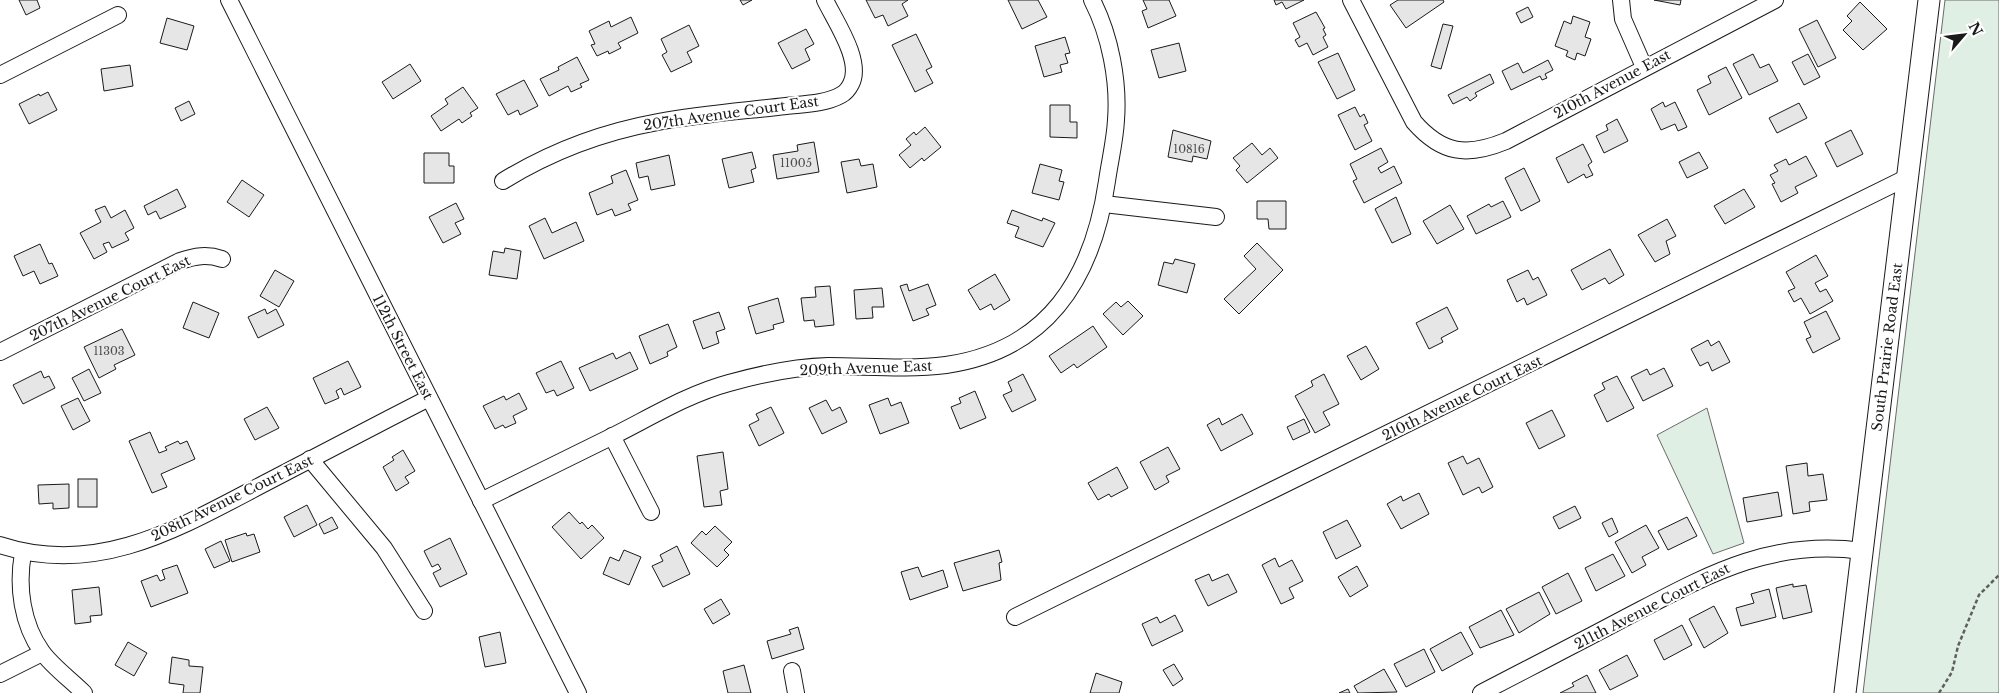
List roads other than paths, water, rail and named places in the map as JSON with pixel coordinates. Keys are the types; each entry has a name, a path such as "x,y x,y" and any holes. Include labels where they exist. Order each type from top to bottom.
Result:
{"main road":[{"name":"South Prairie Road East","path":"1845,693 1929,0"}],"street":[{"name":"112th Street East","path":"229,0 578,693"},
{"name":"207th Avenue Court East","path":"504,182 525,168 550,156 608,134 658,122 829,99 842,95 848,89 854,76 852,55 825,0"},
{"name":"209th Avenue East","path":"481,501 690,396 730,382 780,372 825,366 944,365 970,361 1002,349 1035,329 1061,304 1087,258 1104,204 1113,145 1116,99 1111,57 1102,22 1092,0"},
{"name":"210th Avenue East","path":"1351,0 1407,113 1427,137 1446,147 1467,152 1488,148 1775,0"},
{"path":"1621,0 1623,19 1644,67"},
{"path":"0,75 118,15"},
{"name":"210th Avenue Court East","path":"1015,617 1908,177"},
{"path":"1104,204 1216,217"},
{"name":"207th Avenue Court East","path":"0,352 180,261 192,257 211,255 222,259"},
{"name":"208th Avenue Court East","path":"0,545 23,553 76,556 137,544 185,524 429,398"},
{"path":"612,436 651,512"},
{"path":"310,459 389,555 424,611"},
{"name":"211th Avenue Court East","path":"1482,693 1728,567 1784,552 1814,549 1862,551"},
{"path":"23,553 19,573 23,610 42,653 84,693"},
{"path":"0,674 42,653"},
{"path":"792,671 796,693"}]}
